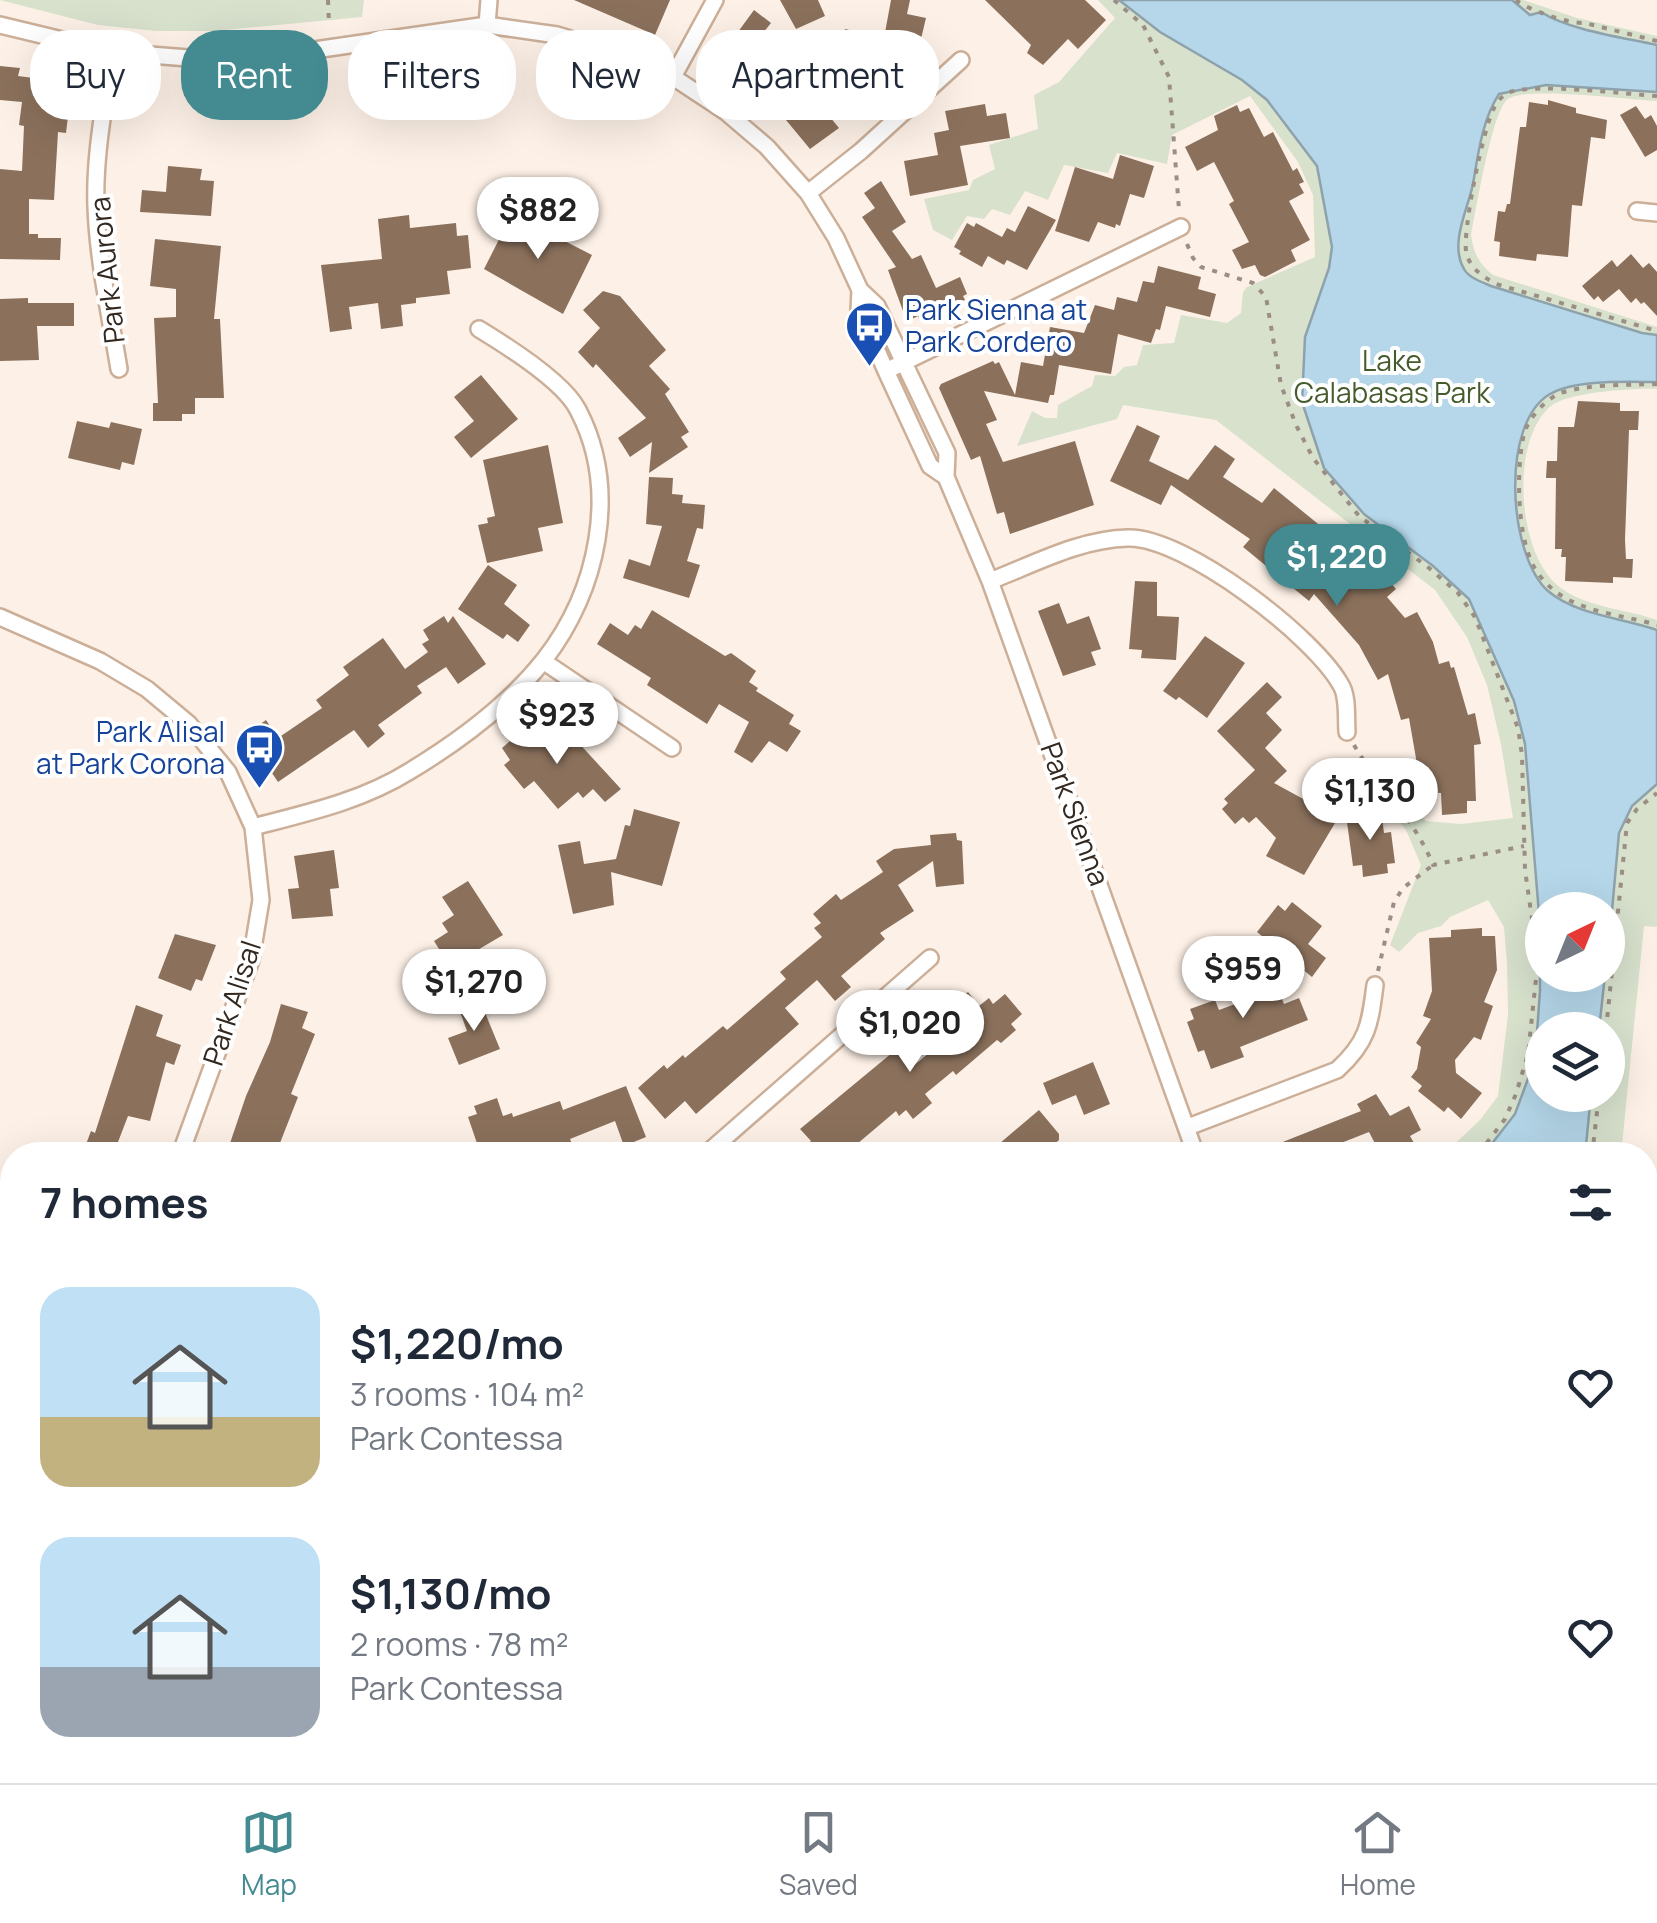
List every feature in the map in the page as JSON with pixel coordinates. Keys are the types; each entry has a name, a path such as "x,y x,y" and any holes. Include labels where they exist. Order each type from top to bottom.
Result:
{"street":[{"path":"487,26 489,0"},
{"path":"676,70 714,0"},
{"name":"Park Sienna","path":"0,26 30,33"},
{"name":"Park Sienna","path":"161,56 201,59 280,55 487,26 536,33"},
{"path":"808,193 898,120 961,60"},
{"name":"Park Sienna","path":"676,78 768,147 808,193 836,238 860,290 877,306 905,362 946,453 946,477 990,581 1192,1142"},
{"name":"Park Aurora","path":"103,120 96,205 101,267 119,369"},
{"path":"1637,211 1657,213"},
{"path":"886,371 1181,227"},
{"name":"Park Sienna","path":"860,290 859,310 886,371 930,466 946,477"},
{"path":"253,827 360,796 451,744 510,696 544,661 572,619 592,563 600,518 599,470 577,408 530,362 479,329"},
{"path":"990,581 1093,542 1132,537 1174,547 1207,565 1294,632 1328,666 1344,691 1347,732"},
{"name":"Park Alisal","path":"0,617 100,661 147,689 189,724 228,772 253,827 261,900 251,960 185,1142"},
{"path":"544,661 672,748"},
{"path":"720,1142 930,958"},
{"path":"1188,1127 1338,1070 1356,1053 1370,1028 1375,984"}],"path":[{"path":"328,0 329,24"},
{"path":"1114,0 1143,26 1169,78 1181,227 1193,258 1201,268 1252,283 1266,297 1281,386 1314,458 1359,516 1430,568 1458,594 1475,617 1518,728 1524,846 1537,954 1528,1054 1505,1118 1487,1142"},
{"path":"1516,0 1529,10 1544,11 1576,24 1657,41"},
{"path":"1657,96 1552,90 1502,96 1492,112 1471,204 1466,249 1478,273 1496,284 1657,332"},
{"path":"1657,384 1559,394 1542,406 1524,434 1520,484 1526,546 1540,576 1578,604 1657,625"},
{"path":"1347,732 1368,769 1409,821 1433,866"},
{"path":"1608,1012 1627,823 1657,793"},
{"path":"1375,984 1394,902 1403,888 1433,866 1524,846"},
{"path":"1594,1142 1597,1112"}],"green space":[{"path":"0,0 364,0 362,17 226,30 161,31 98,25"},
{"name":"Lake Calabasas Park","path":"1098,0 1523,0 1577,18 1657,36 1657,101 1557,94 1508,99 1496,122 1471,235 1478,257 1493,275 1657,327 1657,389 1586,394 1551,406 1538,422 1524,468 1526,521 1543,568 1556,584 1591,603 1657,620 1657,927 1644,926 1622,1142 1457,1142 1498,1096 1508,1015 1504,927 1488,900 1450,917 1441,926 1418,933 1399,952 1390,945 1421,865 1406,830 1366,779 1378,771 1426,821 1461,824 1513,818 1487,685 1467,637 1435,590 1216,420 1123,405 1117,419 1017,446 1032,411 1045,418 1057,418 1058,405 1092,386 1095,375 1115,376 1124,367 1137,365 1143,345 1174,343 1181,315 1227,323 1241,313 1247,287 1315,257 1313,195 1298,162 1250,96 1172,135 1167,164 1117,153 1108,173 1064,165 1048,200 1025,191 1010,215 992,209 984,219 967,216 952,240 933,230 924,199 969,190 973,180 995,169 989,145 1038,129 1034,95 1059,82 1115,18"}],"water":[{"name":"Lake Calabasas Park","path":"1119,0 1512,0 1530,15 1541,12 1581,28 1657,45 1657,92 1546,85 1499,94 1485,126 1458,249 1466,272 1491,286 1657,335 1657,382 1587,384 1550,394 1534,409 1523,432 1517,460 1515,490 1524,549 1548,591 1572,606 1657,630 1657,784 1632,806 1619,833 1614,892 1537,892 1525,744 1514,701 1469,599 1364,514 1324,468 1302,402 1305,337 1329,268 1332,247 1317,166 1267,100 1242,80 1160,32"},
{"name":"Lake Calabasas Park","path":"1540,992 1603,992 1601,1012 1538,1012"},
{"name":"Lake Calabasas Park","path":"1525,1087 1525,1112 1589,1112 1586,1142 1493,1142 1515,1114"}],"building":[{"path":"574,0 670,0 657,30 643,30"},
{"path":"780,0 818,0 825,16 796,29"},
{"path":"891,0 910,0 907,14 926,18 923,30 885,30"},
{"path":"985,0 1085,0 1106,20 1078,49 1068,39 1043,65 1027,53 1031,45"},
{"path":"754,10 771,23 765,30 739,30"},
{"path":"0,66 20,68 18,76 30,78 30,120 68,120 66,133 58,132 54,200 29,199 29,234 61,238 60,260 0,259 0,169 22,171 24,126 19,125 22,102 0,100"},
{"path":"1548,100 1576,108 1576,113 1607,120 1605,139 1591,137 1582,206 1572,205 1568,257 1537,254 1536,261 1499,256 1500,242 1494,241 1498,211 1505,212 1510,204 1520,127 1526,127 1529,102 1548,105"},
{"path":"985,104 987,116 1006,113 1010,138 960,146 968,185 910,196 904,161 938,155 934,133 949,130 945,111"},
{"path":"1237,105 1240,112 1249,108 1264,137 1273,132 1293,171 1297,168 1304,182 1299,184 1304,193 1289,201 1310,240 1291,250 1296,261 1265,277 1255,265 1242,269 1232,250 1249,242 1229,204 1234,201 1214,162 1197,171 1185,147 1218,130 1214,116"},
{"path":"1636,106 1645,119 1651,115 1657,126 1657,150 1645,157 1620,115"},
{"path":"786,120 832,120 839,128 810,149"},
{"path":"1120,155 1154,166 1144,198 1130,194 1120,226 1098,222 1089,242 1055,231 1075,167 1113,179"},
{"path":"168,166 202,169 200,180 214,181 211,216 140,212 142,190 166,192"},
{"path":"881,181 906,222 892,231 912,259 921,255 936,288 960,277 967,294 963,296 965,300 919,319 918,316 910,320 903,311 888,270 896,267 862,217 875,208 864,193"},
{"path":"1028,206 1056,220 1027,270 1007,260 1004,265 988,256 982,267 954,247 967,223 974,227 976,223 1002,237 1007,228 1015,232"},
{"path":"514,210 592,255 563,314 484,269"},
{"path":"409,215 410,228 456,223 457,236 468,235 471,268 447,271 450,294 416,298 416,303 401,305 403,326 381,329 378,303 349,307 352,329 330,332 321,265 382,259 378,219"},
{"path":"155,239 221,246 214,319 220,319 224,398 195,398 195,414 182,414 182,421 153,421 153,403 158,403 154,318 176,317 176,289 150,286"},
{"path":"1631,254 1643,268 1649,263 1657,272 1657,316 1636,298 1631,303 1619,289 1603,302 1598,296 1594,300 1582,286 1612,260 1617,267"},
{"path":"1158,266 1201,277 1198,289 1216,294 1210,317 1166,306 1160,330 1156,329 1151,343 1118,334 1111,374 1059,365 1054,395 1050,395 1048,403 984,391 997,420 986,424 1003,462 1075,441 1094,505 1010,534 1004,512 997,514 980,456 971,460 939,388 941,384 993,361 999,362 1015,395 1021,362 1043,366 1050,327 1084,333 1095,305 1114,310 1117,297 1137,302 1143,281 1154,283"},
{"path":"603,291 620,296 666,350 649,366 670,389 665,394 689,432 681,437 688,447 649,473 652,442 630,457 618,438 646,418 596,364 593,368 578,352 600,328 583,310"},
{"path":"28,298 28,303 74,303 74,326 37,326 39,360 0,361 0,299"},
{"path":"481,375 518,419 471,458 454,437 474,421 454,397"},
{"path":"1578,401 1620,403 1620,411 1639,411 1638,430 1629,430 1625,540 1626,559 1633,559 1632,578 1613,577 1613,583 1565,581 1566,557 1561,557 1562,549 1555,549 1556,478 1546,478 1547,461 1557,461 1558,427 1574,427"},
{"path":"77,421 109,428 111,422 142,429 134,465 122,462 120,470 68,458"},
{"path":"1137,425 1160,436 1149,461 1188,480 1215,445 1235,459 1223,477 1262,503 1274,488 1350,550 1370,578 1379,570 1396,589 1387,597 1405,618 1417,612 1433,642 1439,664 1449,661 1454,667 1468,715 1475,713 1481,744 1474,745 1476,801 1467,801 1467,813 1442,815 1441,793 1414,791 1413,770 1418,770 1409,718 1401,720 1388,674 1378,680 1359,645 1314,594 1309,601 1243,547 1250,539 1171,485 1161,505 1110,481"},
{"path":"548,445 563,523 538,528 543,551 487,563 478,525 495,516 483,460"},
{"path":"649,477 673,478 672,494 683,495 682,503 705,505 703,529 697,528 687,561 700,565 689,598 623,578 629,559 650,566 662,526 646,524"},
{"path":"488,565 517,585 504,604 530,625 518,642 507,634 503,639 458,609"},
{"path":"1135,581 1157,582 1157,616 1179,617 1176,660 1141,658 1142,650 1129,649"},
{"path":"1059,603 1067,624 1089,616 1101,649 1091,652 1096,665 1063,676 1038,611"},
{"path":"652,610 756,671 749,682 758,688 756,691 794,715 789,724 801,731 787,752 769,741 752,763 734,752 749,722 719,704 707,724 647,685 651,678 597,644 610,623 628,635 635,625 641,629"},
{"path":"444,616 448,623 453,616 486,664 458,684 446,667 417,686 422,693 378,725 385,734 368,748 354,730 278,782 246,734 266,720 278,738 322,708 316,700 349,675 343,667 383,638 405,669 428,652 422,644 429,640 423,630"},
{"path":"1205,636 1245,663 1207,718 1179,697 1176,700 1163,691"},
{"path":"1267,682 1282,697 1266,713 1282,730 1265,748 1287,771 1274,783 1338,818 1304,875 1266,856 1276,838 1256,817 1249,823 1243,817 1235,824 1222,809 1228,803 1224,799 1255,770 1217,731"},
{"path":"527,726 541,743 564,727 621,789 605,802 593,789 583,798 578,792 558,809 534,781 524,789 504,765 510,760 502,748"},
{"path":"634,809 680,822 662,886 611,872 614,905 573,914 558,845 580,841 584,864 616,859 625,825 630,826"},
{"path":"1381,810 1384,833 1391,832 1395,863 1387,864 1388,873 1363,877 1362,865 1353,866 1346,815"},
{"path":"956,833 957,840 962,841 964,884 936,887 933,861 898,885 914,911 880,933 885,939 841,976 851,987 835,1001 817,980 785,1008 799,1024 696,1114 685,1101 665,1119 638,1088 664,1065 667,1069 683,1055 685,1058 723,1026 727,1030 786,979 780,972 822,937 814,928 821,923 813,914 836,894 841,900 883,872 876,861 894,849 931,845 930,835"},
{"path":"334,850 339,888 330,889 333,916 292,919 288,889 299,888 294,856"},
{"path":"468,881 503,935 464,958 460,951 446,960 434,941 448,932 442,923 454,915 442,897"},
{"path":"1292,902 1322,926 1308,944 1326,958 1312,977 1257,932 1278,905 1285,911"},
{"path":"1482,928 1482,936 1495,936 1497,970 1484,1002 1493,1006 1481,1040 1474,1037 1455,1060 1456,1073 1482,1093 1461,1119 1448,1107 1444,1112 1418,1091 1422,1086 1411,1077 1417,1069 1421,1047 1416,1043 1431,1019 1423,1016 1432,991 1429,938 1451,937 1451,930"},
{"path":"175,934 216,945 202,981 196,979 191,991 158,978"},
{"path":"1262,969 1273,995 1279,992 1284,1004 1299,998 1308,1020 1240,1047 1244,1057 1211,1069 1204,1050 1198,1052 1187,1022 1194,1019 1190,1009 1215,1000 1219,1010 1246,1000 1240,977"},
{"path":"968,992 979,1006 989,998 993,1004 1005,994 1022,1014 1011,1024 1016,1030 1001,1043 997,1040 956,1075 953,1071 925,1094 932,1103 913,1119 906,1110 899,1116 896,1111 859,1142 810,1142 800,1129 898,1048 913,1066 939,1045 921,1023 937,1009 941,1014"},
{"path":"479,998 500,1049 459,1065 448,1038 467,1031 458,1006"},
{"path":"281,1004 308,1012 302,1028 315,1034 291,1094 298,1097 280,1142 230,1142 246,1096 270,1042"},
{"path":"136,1005 163,1015 156,1036 181,1045 174,1065 166,1062 150,1121 128,1116 118,1142 87,1142 91,1131 95,1133"},
{"path":"1093,1062 1110,1104 1084,1115 1076,1095 1052,1105 1043,1083"},
{"path":"626,1086 646,1137 623,1142 615,1121 570,1139 571,1142 477,1142 468,1117 477,1114 474,1106 497,1098 503,1116 512,1113 513,1117 560,1101 563,1110"},
{"path":"1376,1094 1390,1116 1409,1106 1421,1130 1410,1136 1413,1142 1374,1142 1369,1132 1344,1142 1283,1142 1361,1111 1357,1104"},
{"path":"1039,1110 1059,1134 1057,1142 1001,1142"}],"place":[{"name":"Park Sienna at Park Cordero","path":"870,368"},
{"name":"Park Alisal at Park Corona","path":"260,790"}]}
